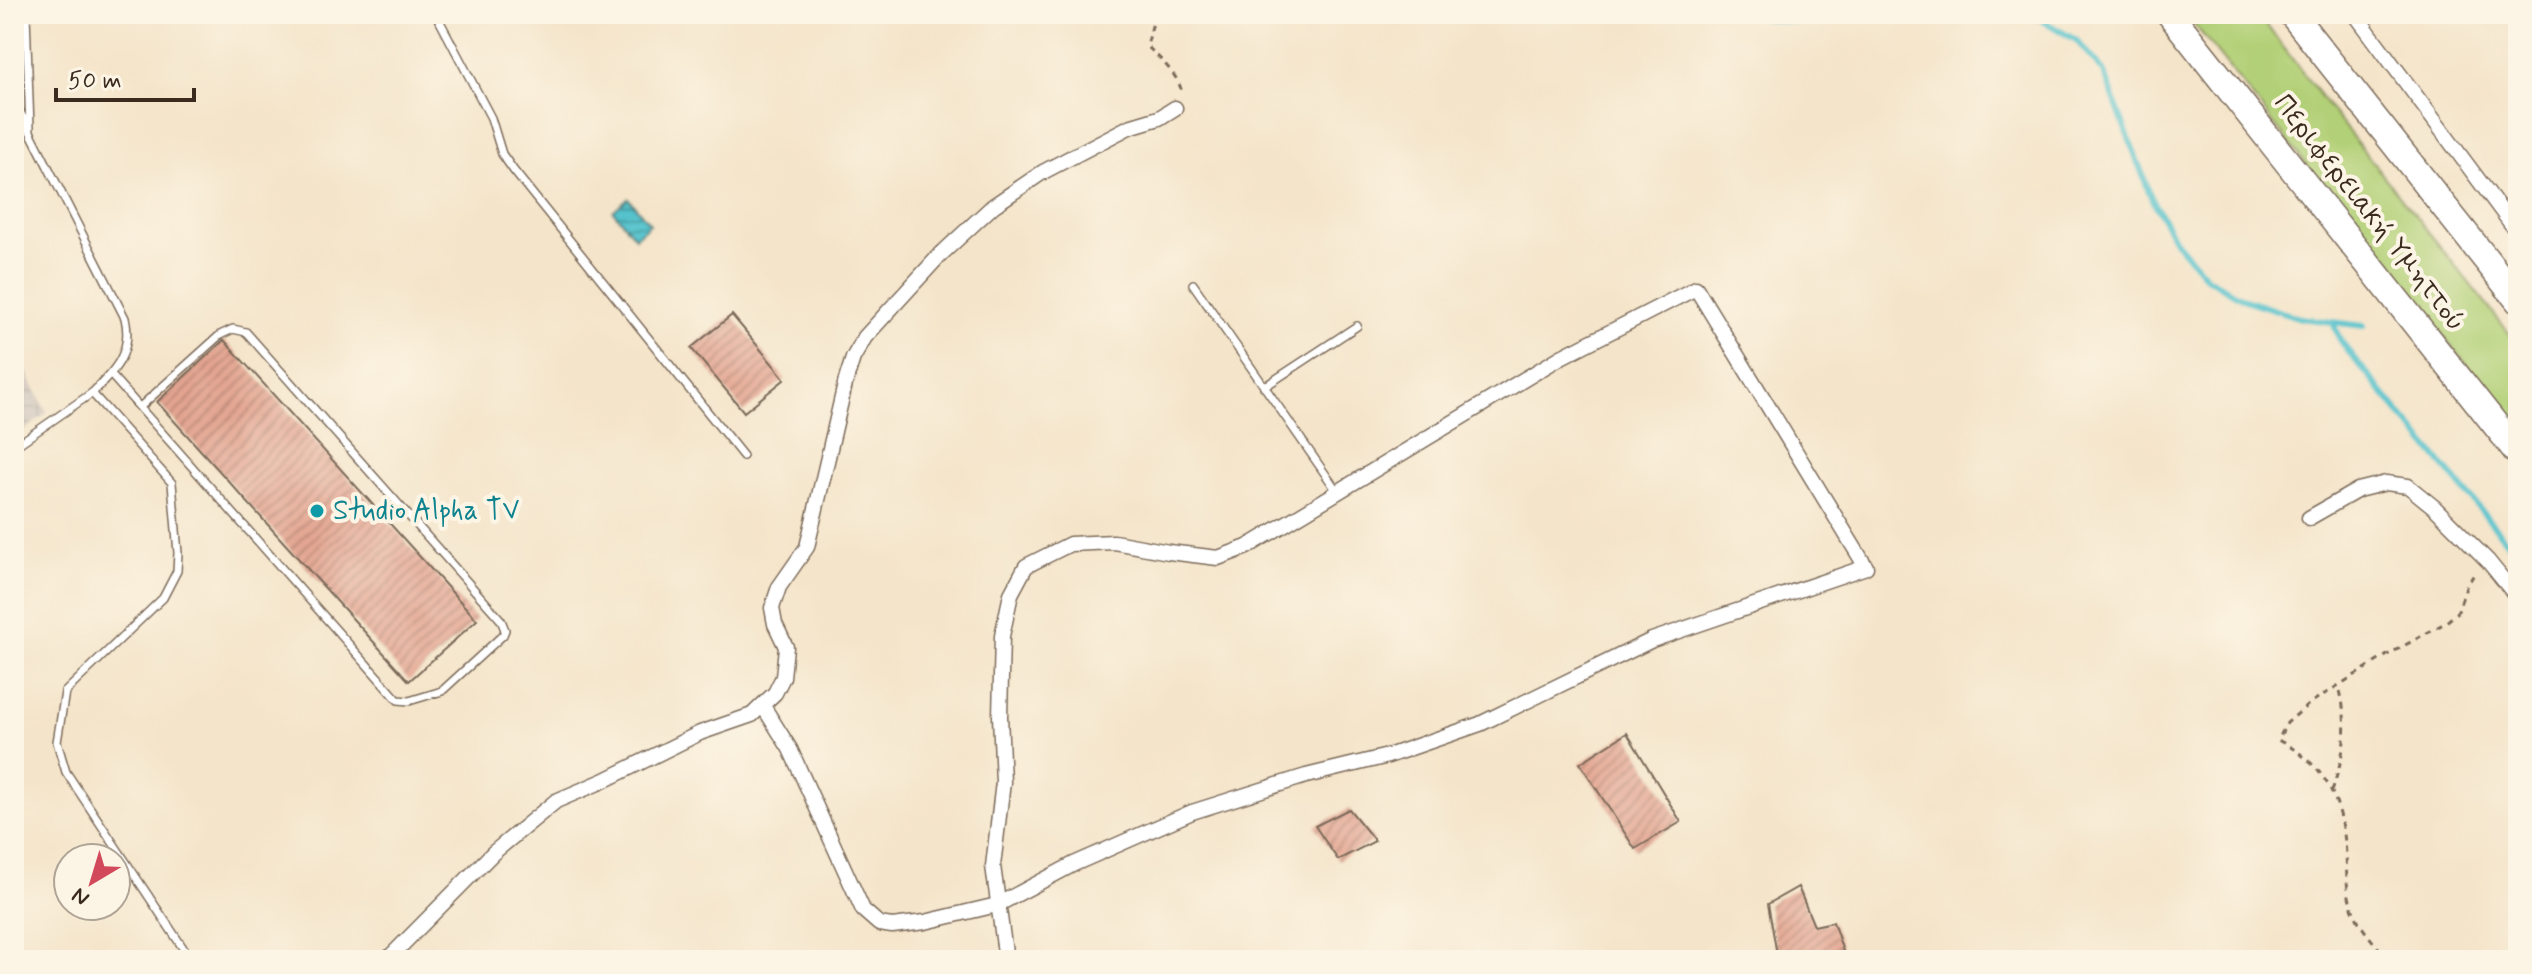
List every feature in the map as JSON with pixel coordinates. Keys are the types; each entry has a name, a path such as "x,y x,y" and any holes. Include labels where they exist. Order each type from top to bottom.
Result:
{"highway":[{"name":"Περιφερειακή Υμηττού","path":"2170,14 2518,453"},
{"path":"2292,14 2518,300"}],"street":[{"path":"2355,14 2518,233"},
{"path":"387,960 493,853 556,801 700,733 752,715 763,706 775,693 786,664 786,647 775,624 772,608 779,587 807,547 846,380 853,358 865,337 939,256 993,206 1056,165 1129,127 1159,118 1175,108"},
{"path":"763,706 781,732 863,910 879,924 892,926 925,922 997,905 1074,864 1192,812 1306,776 1388,756 1480,724 1652,640 1866,567 1696,288 1561,357 1247,547 1218,558 1114,542 1070,544 1026,566 1011,594 1002,636 1000,716 1003,782 993,866 997,905 1006,960"},
{"path":"2309,518 2358,490 2386,483 2408,486 2434,507 2488,561 2518,598"}],"lane":[{"path":"26,14 30,131"},
{"path":"436,14 491,118 502,154 743,456"},
{"path":"14,100 125,318 127,329 125,352 111,375 92,393 14,447"},
{"path":"1193,284 1337,491"},
{"path":"1264,387 1357,326"},
{"path":"111,375 398,700 409,701 442,691 503,635 505,630 501,620 246,332 233,329 220,335 140,407"},
{"path":"92,393 172,483 177,571 163,598 65,692 58,727 59,750 66,772 191,960"}],"path":[{"path":"1151,14 1154,18 1147,46 1179,82 1183,91 1175,108"},
{"path":"2389,960 2352,908 2347,886 2344,825 2332,791 2305,757 2278,740 2295,714 2457,613 2472,574 2488,561"},
{"path":"2332,791 2346,737 2339,686"}],"shaded area":[{"path":"14,348 47,413 14,438"}],"green space":[{"path":"2186,14 2258,14 2518,344 2518,429"}],"water":[{"path":"628,198 650,224 635,237 613,211"}],"building":[{"path":"732,315 785,379 744,412 691,348"},
{"name":"Studio Alpha TV","path":"224,340 477,620 409,681 157,402"},
{"path":"1627,733 1681,822 1635,849 1580,763"},
{"path":"1349,809 1375,841 1338,860 1315,826"},
{"path":"1798,887 1814,926 1833,922 1846,960 1778,960 1768,904"}],"waterway":[{"path":"1749,14 1797,21 1845,14"},
{"path":"2031,14 2076,40 2104,72 2151,197 2176,242 2206,277 2245,300 2300,318 2364,326"},
{"path":"2333,322 2347,350 2518,555"}],"place":[{"name":"Studio Alpha TV","path":"317,511"}]}
